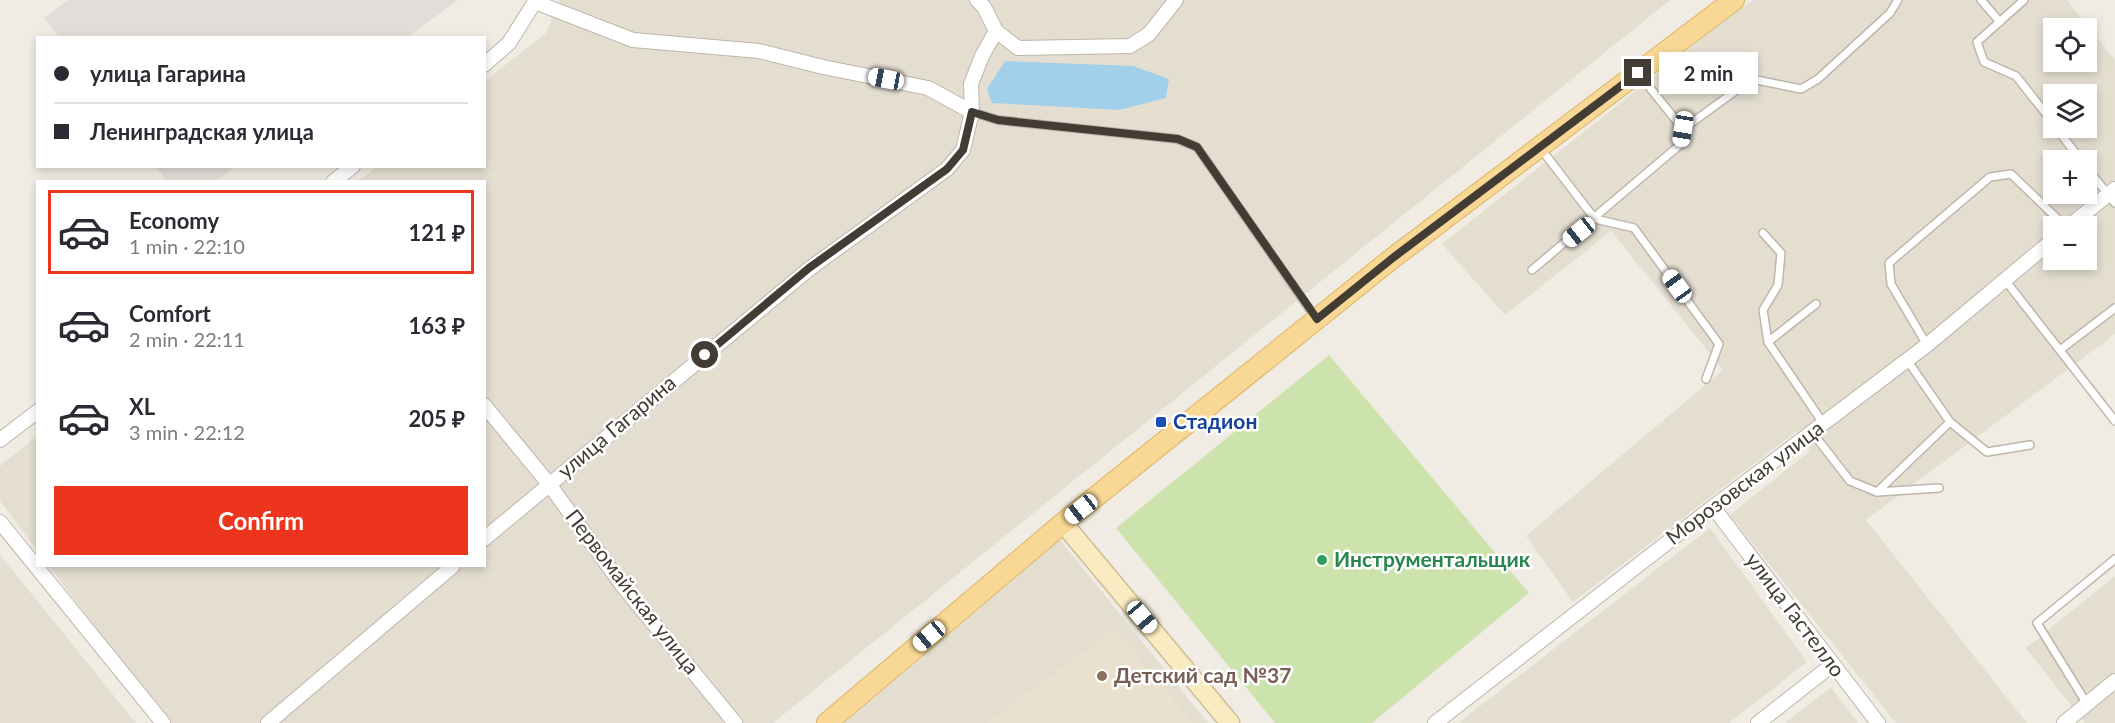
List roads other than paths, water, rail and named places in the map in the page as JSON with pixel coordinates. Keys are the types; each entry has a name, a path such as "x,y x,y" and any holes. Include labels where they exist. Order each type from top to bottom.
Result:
{"main road":[{"path":"827,723 1063,523 1394,257 1734,0"},
{"path":"1063,523 1230,723"}],"street":[{"path":"977,0 984,7 996,31 1018,48 1130,46 1149,34 1176,0"},
{"path":"486,62 509,43 535,1 633,40 759,51 823,67 928,87 972,112"},
{"name":"улица Гагарина","path":"486,537 809,268 947,169 963,150 972,112 971,84 982,56 996,31"},
{"path":"336,180 350,168"},
{"path":"2082,216 2113,195"},
{"name":"Морозовская улица","path":"1435,723 1713,507 1927,345 2043,248"},
{"name":"Первомайская улица","path":"486,407 549,484 622,585 735,723"},
{"path":"0,440 36,413"},
{"name":"улица Гастелло","path":"1713,507 1878,723"},
{"path":"0,522 36,567"},
{"path":"36,567 162,723"},
{"path":"268,723 452,567"},
{"path":"1758,723 1832,664"},
{"path":"2064,723 2115,681"}],"lane":[{"path":"1683,129 1752,79 1800,89 1818,79 1890,13 1898,0"},
{"path":"1981,0 2000,21"},
{"path":"2024,0 1977,42 1984,62 2016,76 2043,111"},
{"path":"1532,270 1681,144 1683,129 1638,73"},
{"path":"972,112 998,120 1178,139 1197,147 1317,319"},
{"path":"2064,138 2073,150"},
{"path":"1540,147 1595,219 1634,228 1719,344 1706,379"},
{"path":"1927,345 1891,284 1889,263 1990,177 2011,174 2056,216"},
{"path":"2097,178 2113,195"},
{"path":"1763,233 1781,253 1778,285 1763,310 1768,342 1823,423"},
{"path":"2006,280 2115,421"},
{"path":"1768,342 1816,304"},
{"path":"2060,350 2115,308"},
{"path":"1907,360 1950,422 1987,452 2030,446"},
{"path":"1877,492 1950,422"},
{"path":"1812,432 1850,481 1877,492 1939,488"},
{"path":"2087,704 2037,623 2115,560"}],"water":[{"path":"1005,61 1133,66 1169,79 1166,98 1119,110 992,103 987,89"}],"place":[{"name":"Стадион","path":"1161,422"},
{"name":"Инструментальщик","path":"1322,560"},
{"name":"Детский сад №37","path":"1102,676"}]}
